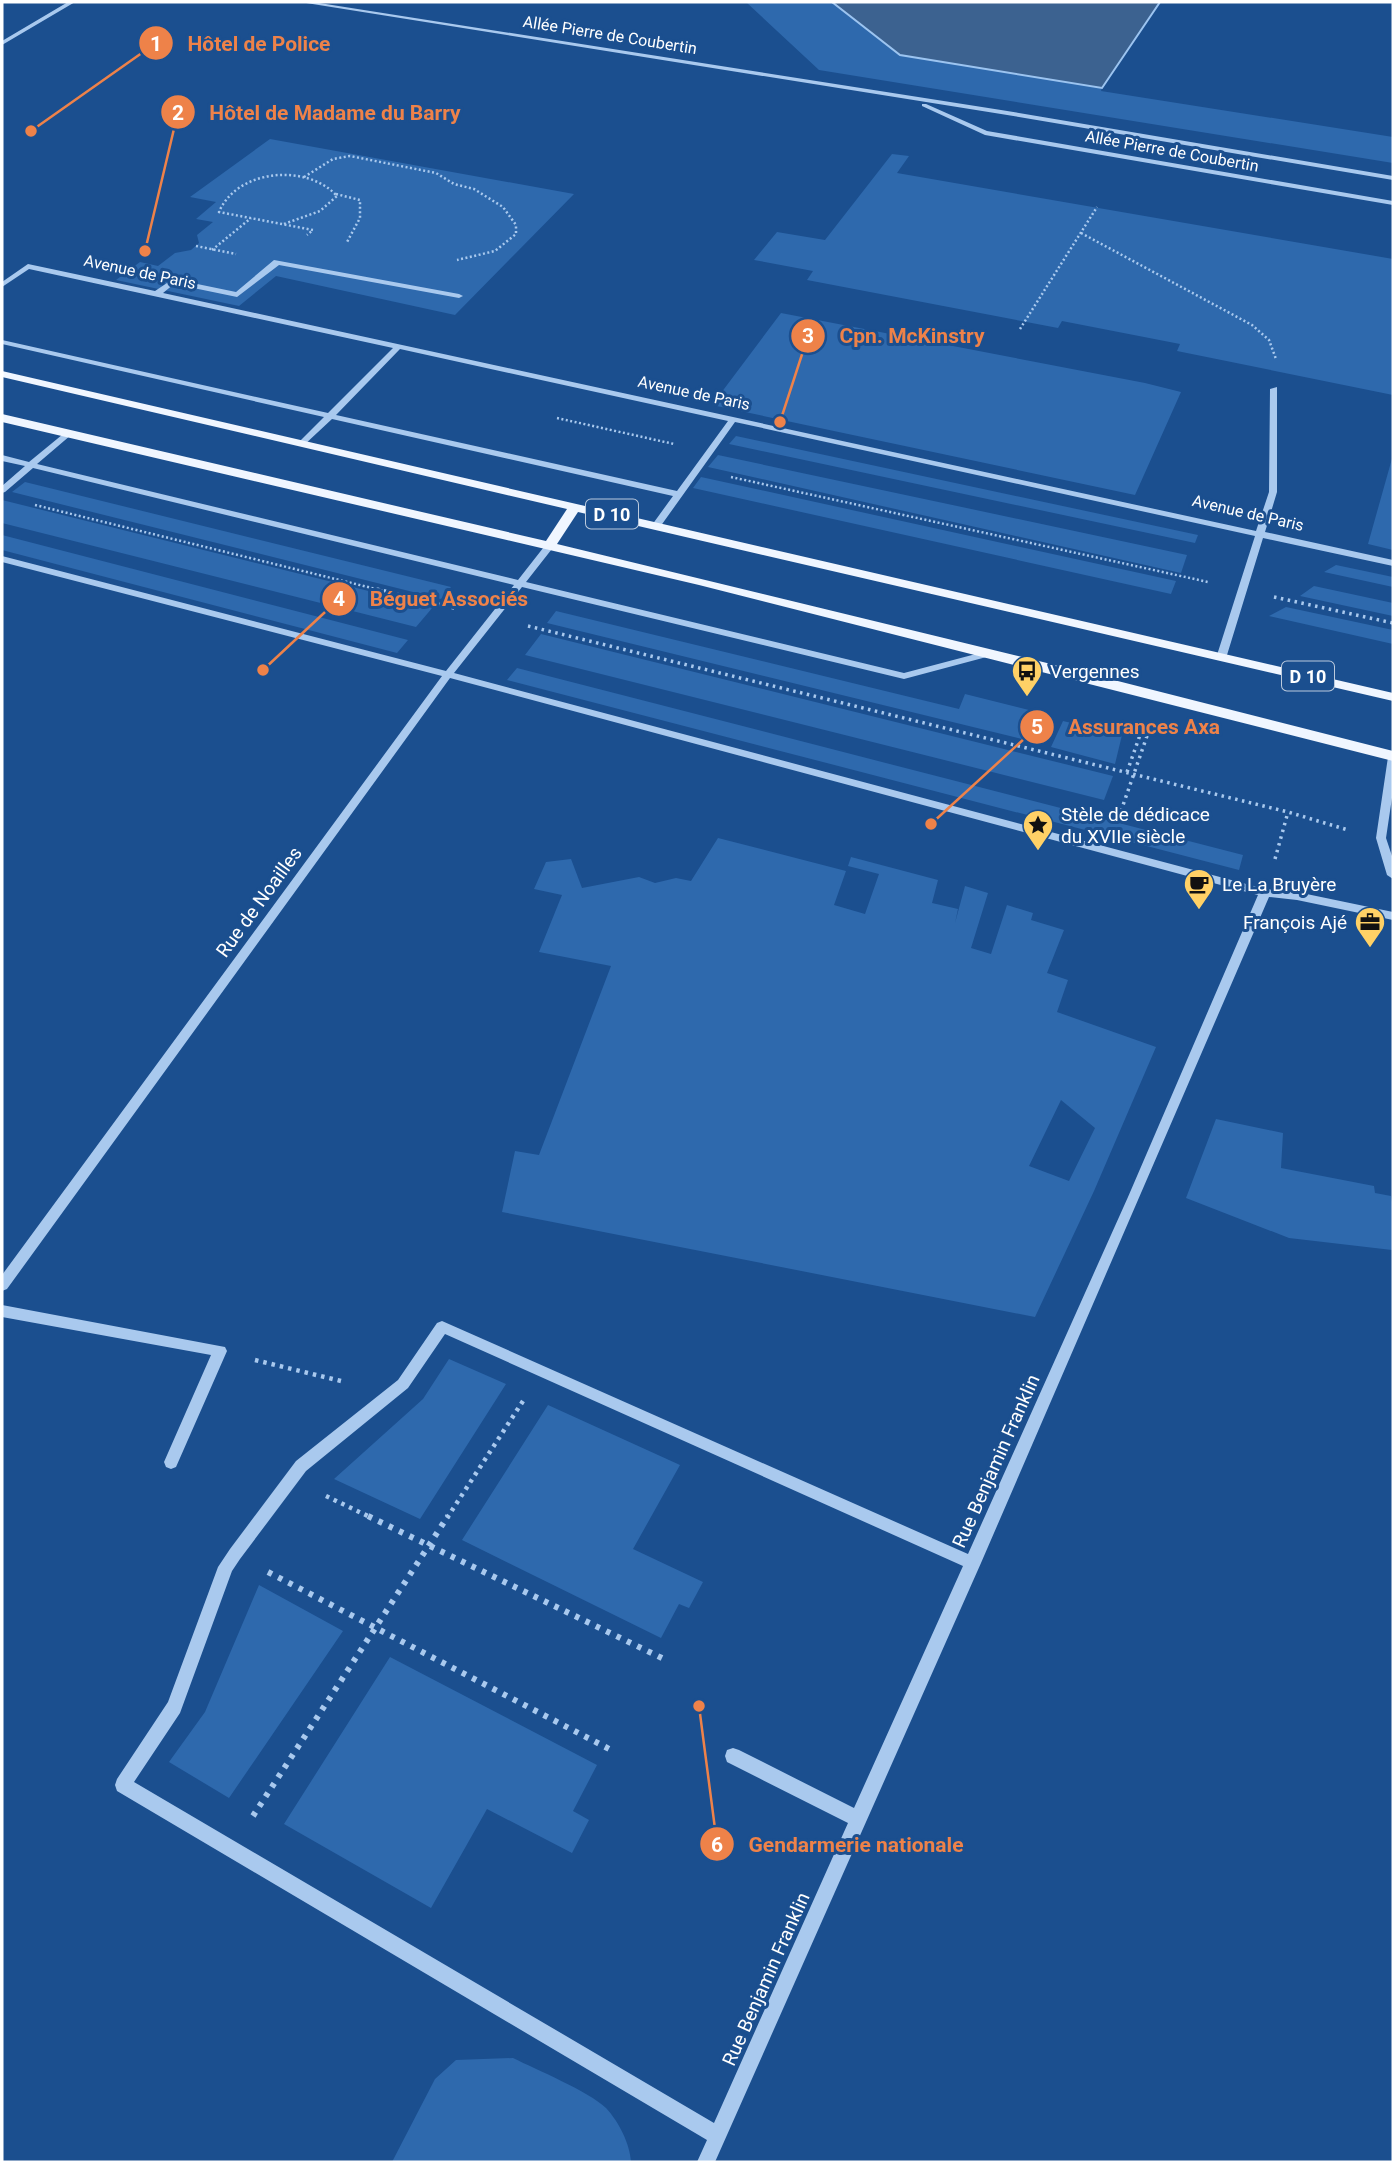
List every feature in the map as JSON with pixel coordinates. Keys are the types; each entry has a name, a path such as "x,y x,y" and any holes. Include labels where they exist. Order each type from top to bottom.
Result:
{"main road":[{"name":"D 10","path":"2,374 1222,655 1393,697"},
{"name":"D 10","path":"2,418 550,545 991,653 1393,757"},
{"name":"D 10","path":"550,545 575,506"}],"street":[{"path":"2,43 72,2"},
{"name":"Allée Pierre de Coubertin","path":"303,2 1393,178"},
{"path":"355,10 368,2"},
{"name":"Allée Pierre de Coubertin","path":"912,99 985,133 1393,203"},
{"path":"157,294 173,281 237,295 277,262 459,296"},
{"name":"Avenue de Paris","path":"2,285 28,266 1393,563"},
{"path":"2,342 677,494"},
{"path":"303,443 398,346"},
{"path":"1222,655 1273,492 1274,390"},
{"path":"657,525 733,419"},
{"path":"2,490 68,433"},
{"path":"2,458 904,676 991,653"},
{"name":"Rue de Noailles","path":"2,1285 447,674 516,584 550,545"},
{"path":"2,559 447,674 1265,893 1297,896 1393,916"},
{"path":"1393,757 1381,838 1393,875"},
{"name":"Rue Benjamin Franklin","path":"706,2162 1265,893"},
{"path":"2,1311 220,1351 171,1462"},
{"path":"718,2136 122,1785 174,1707 226,1567 235,1554 300,1466 403,1384 442,1327 972,1563"},
{"path":"733,1756 858,1819"}],"path":[{"path":"304,177 333,159 350,156 436,173 454,184 474,189 503,207 516,226 516,234 495,251 469,259 449,259"},
{"path":"219,212 223,200 239,185 261,177 304,177 326,185 336,194 360,200 363,214 359,225 347,238 348,245"},
{"path":"284,225 324,210 334,202 336,194"},
{"path":"1020,329 1097,207"},
{"path":"173,281 252,218"},
{"path":"1081,233 1252,326 1269,340 1276,355 1277,375 1274,390"},
{"path":"29,503 1127,772 1353,831"},
{"path":"1121,811 1147,736 1145,731 1140,735 1127,772"},
{"path":"1265,893 1288,812"},
{"path":"220,1351 391,1394"},
{"path":"231,1849 542,1371"},
{"path":"290,1479 666,1660"},
{"path":"235,1554 615,1752"}],"shaded area":[{"path":"746,2 832,2 900,55 1102,88 1101,91 1393,137 1393,163 819,70"},
{"path":"832,2 1160,2 1102,88 900,55"},
{"path":"270,139 574,194 455,315 276,276 239,306 116,280 140,262 158,266 175,253 191,250 199,243 197,235 213,222 196,219 216,202 190,197"},
{"path":"892,154 909,156 897,173 1393,259 1393,395 1177,351 1180,344 1062,321 1058,328 807,280 813,271 754,260 777,232 825,240"},
{"path":"781,313 1181,392 1135,495 712,405"},
{"path":"736,436 1198,535 1195,543 729,444"},
{"path":"718,455 1187,555 1181,573 708,467"},
{"path":"1393,455 1393,550 1368,544"},
{"path":"701,477 1176,581 1171,594 693,488"},
{"path":"25,482 451,587 441,599 12,492"},
{"path":"2,500 433,607 416,627 2,523"},
{"path":"2,535 408,640 397,653 2,550"},
{"path":"1336,565 1393,577 1393,587 1324,572"},
{"path":"1314,586 1393,603 1393,616 1300,596"},
{"path":"1286,607 1393,630 1393,644 1269,616"},
{"path":"556,611 959,709 965,694 1037,712 1026,740 547,623"},
{"path":"541,634 1113,776 1104,800 525,655"},
{"path":"517,668 1243,855 1239,870 507,680"},
{"path":"1063,721 1122,735 1115,764 1051,747"},
{"path":"718,838 846,871 834,905 865,914 879,874 848,866 851,857 938,880 932,903 958,909 955,923 965,886 988,893 971,948 991,954 1007,905 1033,913 1031,920 1064,930 1047,973 1068,980 1057,1012 1156,1047 1094,1191 1035,1317 502,1212 515,1151 539,1155 611,966 539,952 562,895 534,889 546,862 571,859 582,888 639,877 655,883 676,878 691,881","holes":["1061,1100 1095,1128 1069,1181 1029,1166"]},
{"path":"1216,1119 1283,1133 1281,1168 1374,1186 1375,1193 1391,1196 1392,1250 1289,1238 1186,1198"},
{"path":"449,1359 506,1384 420,1519 334,1479 423,1399"},
{"path":"548,1405 680,1465 633,1549 703,1582 689,1608 679,1604 661,1638 462,1540"},
{"path":"259,1585 343,1631 229,1798 169,1762 205,1712"},
{"path":"390,1657 597,1765 573,1811 589,1820 572,1853 487,1809 431,1908 284,1824"},
{"path":"513,2058 575,2088 606,2108 623,2134 631,2162 392,2162 435,2079 456,2060"}],"place":[{"name":"Hôtel de Police","path":"31,131"},
{"name":"Hôtel de Madame du Barry","path":"145,251"},
{"name":"Cpn. McKinstry","path":"780,422"},
{"name":"Béguet Associés","path":"263,670"},
{"name":"Vergennes","path":"1027,698"},
{"name":"Assurances Axa","path":"931,824"},
{"name":"Stèle de dédicace du XVIIe siècle","path":"1038,852"},
{"name":"Le La Bruyère","path":"1199,911"},
{"name":"François Ajé","path":"1370,949"},
{"name":"Gendarmerie nationale","path":"699,1706"}]}
